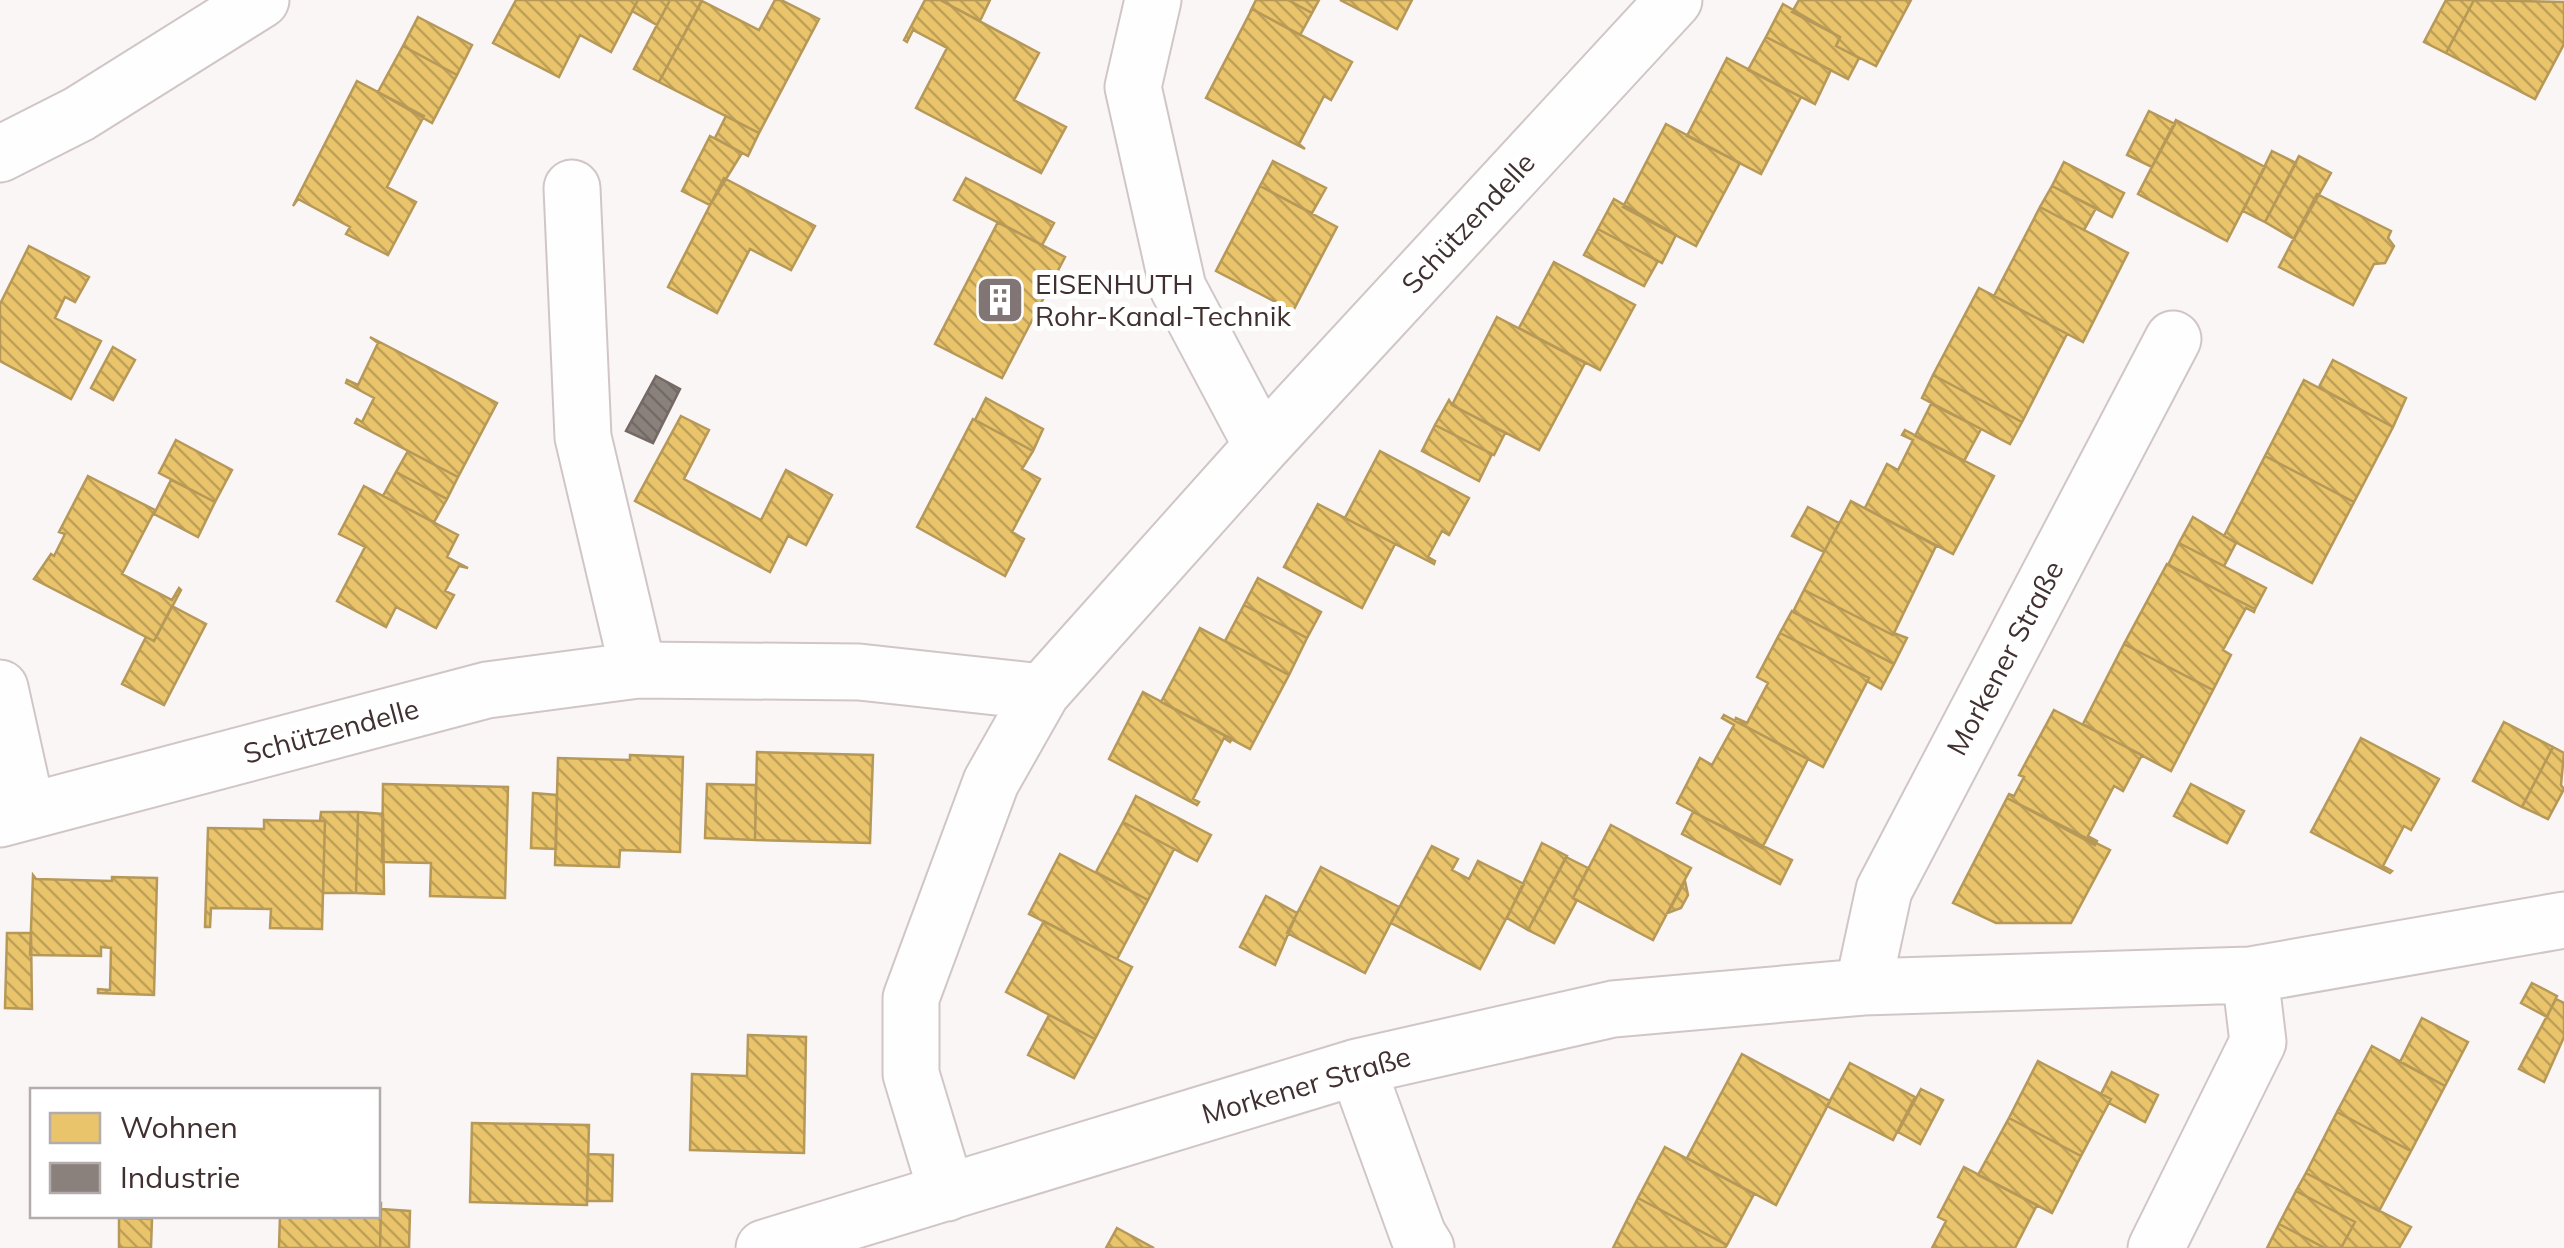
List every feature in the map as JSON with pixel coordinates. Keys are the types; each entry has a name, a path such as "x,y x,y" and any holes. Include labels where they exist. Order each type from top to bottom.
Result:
{"street":[{"path":"0,154 79,114 261,0"},
{"path":"1153,0 1132,86 1178,288 1262,446"},
{"name":"Schützendelle","path":"947,1193 910,1074 911,998 991,782 1042,692 1262,446 1674,0"},
{"path":"572,188 582,438 638,670"},
{"name":"Morkener Straße","path":"1862,987 1884,890 2173,339"},
{"name":"Schützendelle","path":"0,688 14,815 487,690 638,670 859,672 1042,692"},
{"name":"Morkener Straße","path":"764,1248 1358,1067 1612,1010 1862,987 2250,976 2564,920"},
{"path":"2156,1248 2258,1042 2250,976"},
{"path":"1358,1067 1426,1248"}],"building: Wohnen":[{"path":"516,0 638,0 611,52 580,35 559,77 493,43"},
{"path":"638,0 670,0 657,25 632,11"},
{"path":"670,0 702,0 659,82 634,69"},
{"path":"775,0 819,19 759,133 659,82 702,1 759,30"},
{"path":"925,0 940,0 1039,53 1014,100 1066,127 1041,173 916,108 947,48 913,30 907,42 904,40"},
{"path":"940,0 990,0 980,21"},
{"path":"1256,0 1288,0 1312,13 1300,35 1252,9 1250,12"},
{"path":"1288,0 1319,0 1312,13"},
{"path":"1340,0 1412,0 1397,29"},
{"path":"1799,0 1911,0 1876,66 1836,46 1840,37 1792,12"},
{"path":"2446,0 2474,0 2446,53 2424,42"},
{"path":"2474,0 2564,2 2564,44 2535,99 2446,53"},
{"path":"1783,4 1840,37 1836,46 1859,58 1848,79 1766,37"},
{"path":"1252,9 1352,62 1331,100 1324,96 1299,144 1305,149 1206,98"},
{"path":"418,17 472,45 457,75 403,46"},
{"path":"1766,37 1831,70 1815,104 1748,70"},
{"path":"403,46 457,75 432,123 378,92"},
{"path":"1727,58 1801,97 1761,174 1687,136"},
{"path":"357,81 424,116 387,187 416,202 388,255 346,234 350,227 298,199 293,206"},
{"path":"2149,111 2175,124 2152,167 2127,155"},
{"path":"726,116 759,133 748,156 715,138"},
{"path":"2176,120 2265,167 2227,241 2138,194"},
{"path":"1666,124 1740,163 1696,246 1623,207"},
{"path":"710,136 742,153 710,205 682,191"},
{"path":"2272,151 2296,163 2265,222 2243,211"},
{"path":"2299,156 2331,173 2294,239 2265,222"},
{"path":"1273,161 1326,188 1312,213 1260,186"},
{"path":"2064,162 2124,193 2112,217 2052,186"},
{"path":"724,178 815,226 791,270 750,249 717,313 668,287"},
{"path":"966,178 1054,223 1042,245 954,200"},
{"path":"1260,186 1337,227 1293,311 1216,271"},
{"path":"2052,186 2096,208 2084,230 2040,207"},
{"path":"2317,194 2391,231 2388,238 2394,246 2385,263 2374,264 2353,305 2279,267"},
{"path":"1614,199 1676,235 1662,263 1598,229"},
{"path":"2040,207 2128,253 2083,342 1994,296"},
{"name":"EISENHUTH Rohr-Kanal-Technik","path":"998,222 1065,257 1002,378 935,344"},
{"path":"1598,229 1658,261 1644,286 1584,255"},
{"path":"29,246 89,277 75,302 65,297 55,318 101,341 71,399 0,361 0,304"},
{"path":"1554,262 1635,305 1600,370 1519,328"},
{"path":"1979,288 2067,334 2022,422 1933,375"},
{"path":"1497,317 1585,363 1539,450 1452,405"},
{"path":"370,337 497,403 458,477 355,423 357,419 362,422 374,398 346,383 347,380 358,385 378,343"},
{"path":"113,347 135,360 113,400 91,388"},
{"path":"2333,360 2406,398 2393,427 2319,387"},
{"path":"1933,375 2022,422 2010,444 1922,398"},
{"path":"2304,380 2393,427 2354,502 2265,456"},
{"path":"986,398 1043,429 1033,451 975,420"},
{"path":"1449,400 1505,433 1494,455 1435,425"},
{"path":"1931,404 1981,429 1964,461 1915,436"},
{"path":"681,416 709,430 684,479 761,520 786,470 832,495 806,545 788,536 770,572 635,501"},
{"path":"973,419 1033,451 1022,469 1040,479 1012,532 1024,539 1005,576 917,527"},
{"path":"1435,425 1492,454 1479,481 1422,451"},
{"path":"1905,430 1994,476 1953,554 1865,508 1887,464 1898,470 1913,440 1902,435"},
{"path":"176,440 232,470 215,502 159,473"},
{"path":"408,451 458,477 447,499 396,472"},
{"path":"1380,451 1469,498 1449,535 1442,531 1428,557 1434,564 1345,518"},
{"path":"2265,456 2354,502 2312,583 2224,536"},
{"path":"396,472 447,499 434,522 383,496"},
{"path":"88,476 155,510 122,574 172,600 181,590 154,641 34,579 51,554 54,556 65,534 59,532"},
{"path":"171,480 215,502 198,537 154,514"},
{"path":"364,486 458,535 447,557 468,568 459,566 445,591 454,595 436,628 396,607 386,627 337,601 365,547 339,534"},
{"path":"1851,501 1936,546 1893,635 1804,590"},
{"path":"1318,504 1395,544 1362,608 1284,567"},
{"path":"1808,507 1839,523 1824,552 1792,536"},
{"path":"2193,517 2236,543 2224,566 2179,543"},
{"path":"2179,543 2266,588 2255,609 2168,565"},
{"path":"2167,564 2255,609 2254,612 2246,608 2223,650 2231,655 2213,690 2124,644"},
{"path":"1258,578 1321,612 1307,638 1244,605"},
{"path":"1804,590 1893,635 1907,638 1894,664 1793,612"},
{"path":"1244,605 1307,638 1289,675 1225,641"},
{"path":"172,606 206,624 164,705 122,684 146,637 154,641"},
{"path":"1792,611 1894,664 1881,689 1867,681 1869,678 1780,633"},
{"path":"1200,628 1289,675 1250,749 1161,702"},
{"path":"1780,633 1869,678 1823,767 1735,721 1736,718 1747,723 1768,683 1757,677"},
{"path":"2124,644 2213,690 2171,771 2083,724"},
{"path":"1143,692 1232,739 1230,742 1224,738 1193,799 1199,802 1197,805 1109,759"},
{"path":"2054,710 2142,755 2123,791 2114,786 2088,836 2097,841 2095,845 2007,798 2009,794 2014,796 2024,777 2019,775"},
{"path":"1724,715 1808,759 1762,848 1677,803 1700,758 1712,765 1734,725 1722,718"},
{"path":"2504,722 2553,747 2522,807 2473,781"},
{"path":"2361,738 2439,779 2411,830 2404,826 2383,866 2390,873 2311,832"},
{"path":"2553,747 2564,753 2564,789 2548,819 2522,807"},
{"path":"757,752 873,755 870,843 755,840"},
{"path":"630,755 683,757 680,852 620,850 619,867 555,865 558,758 630,760"},
{"path":"383,784 508,787 505,898 430,896 431,863 382,862"},
{"path":"707,784 756,785 755,840 705,838"},
{"path":"2191,784 2244,811 2227,843 2174,816"},
{"path":"533,793 557,795 556,849 531,848"},
{"path":"1136,796 1211,835 1197,861 1123,822"},
{"path":"2007,798 2110,850 2071,923 1996,923 1953,903"},
{"path":"321,812 358,812 356,893 323,893 325,821 320,821"},
{"path":"358,812 383,814 384,894 356,893"},
{"path":"1693,812 1792,860 1780,884 1682,834"},
{"path":"264,820 325,821 322,929 270,928 271,909 211,908 210,927 205,927 208,828 264,829"},
{"path":"1123,822 1174,849 1148,900 1096,872"},
{"path":"1611,825 1691,868 1653,940 1573,898"},
{"path":"1542,843 1567,856 1528,930 1507,918"},
{"path":"1432,846 1458,859 1452,870 1469,879 1478,861 1524,884 1480,969 1391,923"},
{"path":"1060,854 1148,900 1117,959 1029,914"},
{"path":"1566,857 1588,868 1573,898 1577,900 1554,943 1528,930"},
{"path":"1321,867 1399,907 1365,973 1287,933"},
{"path":"33,875 36,879 112,881 112,877 157,878 154,995 98,993 98,989 110,990 111,948 101,947 101,956 30,955"},
{"path":"1685,881 1688,895 1681,908 1668,913"},
{"path":"1266,896 1297,913 1275,965 1240,947"},
{"path":"1044,921 1132,967 1095,1039 1006,992"},
{"path":"7,933 31,933 32,1009 5,1008"},
{"path":"2532,983 2557,996 2547,1017 2521,1003"},
{"path":"2556,999 2564,1003 2564,1037 2544,1082 2519,1069"},
{"path":"1049,1015 1095,1039 1074,1078 1028,1055"},
{"path":"2422,1018 2468,1042 2445,1086 2400,1062"},
{"path":"748,1035 806,1037 804,1153 690,1150 692,1074 747,1076"},
{"path":"2372,1046 2445,1086 2411,1151 2337,1112"},
{"path":"1742,1054 1830,1101 1776,1205 1687,1158"},
{"path":"2038,1061 2111,1099 2081,1156 2009,1118"},
{"path":"1850,1063 1915,1097 1893,1140 1827,1106"},
{"path":"2112,1072 2158,1095 2145,1122 2109,1103 2111,1099 2101,1094"},
{"path":"1921,1089 1943,1100 1920,1144 1898,1132"},
{"path":"2337,1112 2411,1151 2379,1211 2306,1173"},
{"path":"2009,1118 2081,1156 2052,1213 1978,1175"},
{"path":"472,1123 589,1125 587,1205 470,1202"},
{"path":"1665,1147 1754,1194 1727,1245 1638,1198"},
{"path":"588,1154 613,1155 612,1201 587,1201"},
{"path":"1964,1167 2037,1205 2015,1248 1932,1248 1946,1221 1938,1217"},
{"path":"2306,1173 2411,1227 2399,1248 2341,1248 2355,1222 2296,1191"},
{"path":"2296,1191 2355,1222 2341,1248 2325,1248 2279,1224"},
{"path":"1638,1198 1727,1245 1613,1248"},
{"path":"381,1203 380,1248 279,1248 280,1218 380,1218"},
{"path":"381,1209 410,1211 409,1248 380,1248"},
{"path":"119,1218 152,1219 151,1248 119,1248"},
{"path":"2279,1224 2325,1248 2267,1248"},
{"path":"1117,1228 1154,1248 1106,1248"}],"building: Industrie":[{"path":"656,376 680,389 653,443 626,431"}],"place":[{"name":"EISENHUTH Rohr-Kanal-Technik","path":"1000,300"}]}
